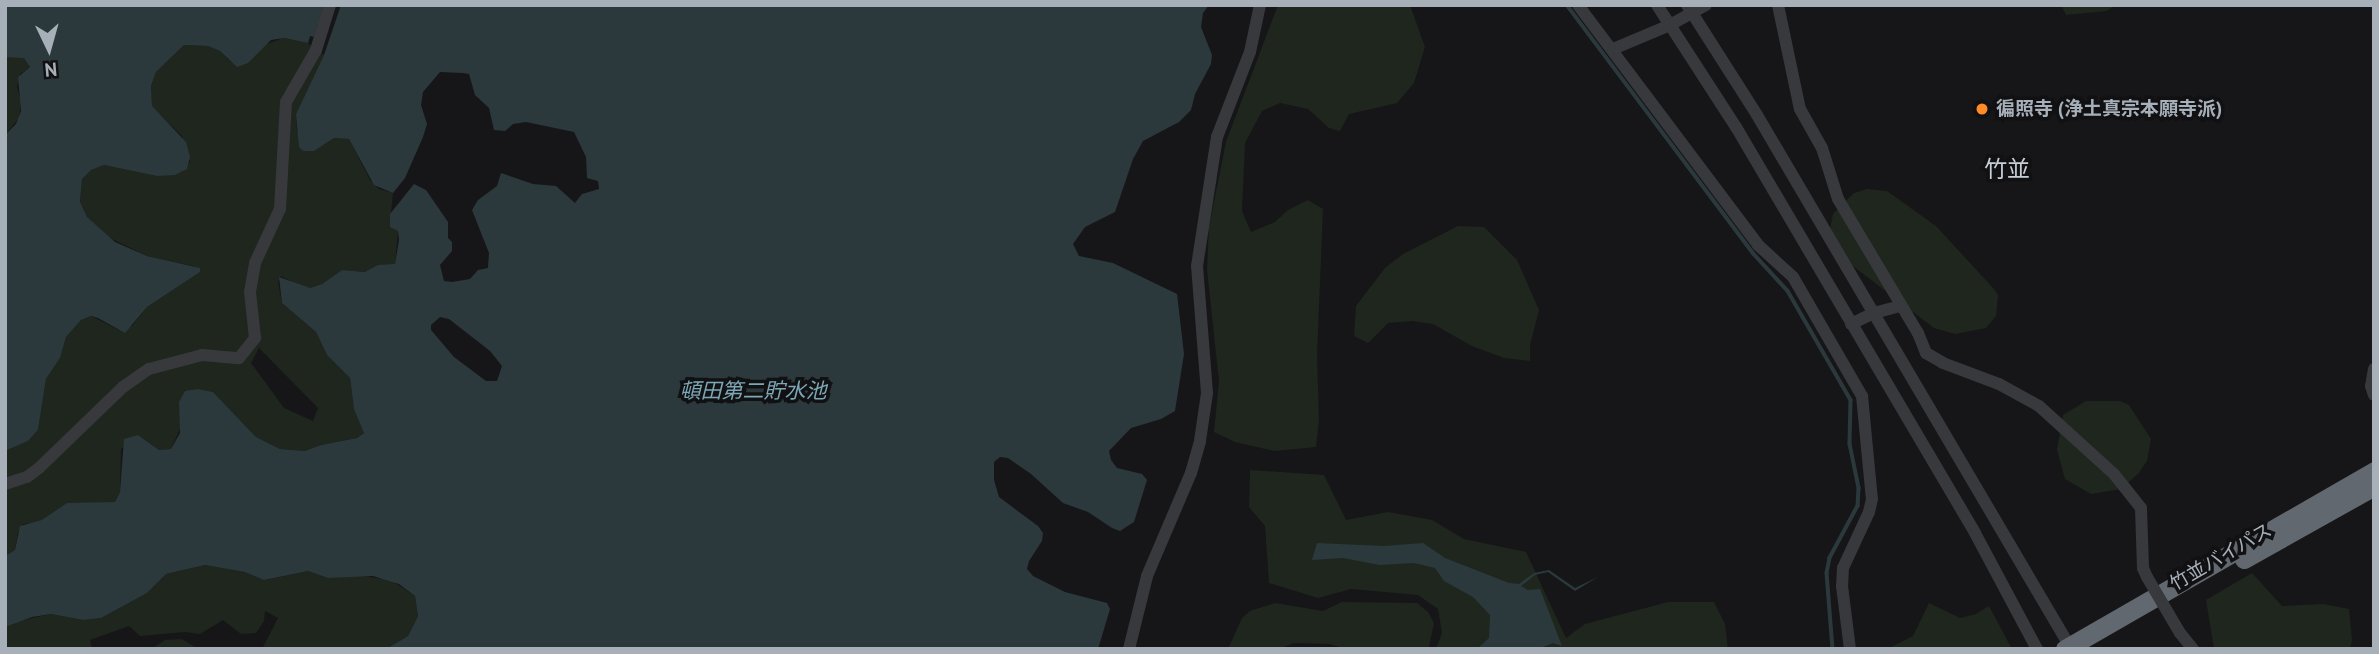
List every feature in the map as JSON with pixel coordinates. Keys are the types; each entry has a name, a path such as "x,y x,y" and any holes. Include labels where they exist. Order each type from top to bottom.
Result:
{"highway":[{"name":"竹並バイパス","path":"2076,644 2374,471"},
{"name":"竹並バイパス","path":"2076,644 2374,485"}],"street":[{"path":"5,484 27,477 39,468 122,387 149,369 202,355 239,358 255,338 250,292 255,263 280,209 286,102 316,50 330,5"},
{"path":"1129,649 1147,576 1191,473 1200,441 1207,393 1197,266 1217,137 1250,51 1260,5"},
{"path":"1578,5 1758,245 1793,277 1862,396 1872,499 1869,512 1843,568 1842,586 1850,649"},
{"path":"1657,5 1736,127 1975,533 2037,649"},
{"path":"1613,49 1670,25 1689,9 1706,5"},
{"path":"1778,5 1800,109 1822,148 1823,161 1838,199 1926,353 1999,384 2039,406 2115,474 2141,508 2143,568 2147,577 2180,633 2193,649"},
{"path":"1689,9 1757,115 2076,644"},
{"path":"1851,324 1874,313 1901,306"},
{"path":"2374,369 2371,386 2374,396"}],"shaded area":[{"path":"1278,5 1410,5 1425,47 1414,83 1397,103 1349,114 1340,131 1329,128 1308,109 1280,103 1262,111 1245,143 1242,211 1251,232 1275,222 1288,210 1308,200 1323,209 1317,355 1319,420 1316,447 1274,451 1235,442 1214,432 1219,381 1207,270 1209,227 1226,142"},
{"path":"2061,5 2116,5 2107,11 2066,15"},
{"path":"283,38 308,43 324,55 296,114 297,131 323,145 334,138 349,139 370,180 379,189 393,193 390,223 398,231 395,264 365,272 342,270 322,284 310,288 281,276 278,282 282,303 316,332 327,355 350,378 353,402 364,433 357,438 305,451 280,449 256,437 213,392 198,389 171,449 159,450 138,435 121,449 120,492 115,502 93,503 36,523 23,524 18,532 15,550 5,556 5,451 28,441 38,430 46,379 60,358 66,337 81,320 91,316 119,330 132,326 147,307 200,272 193,266 147,256 106,236 87,217 80,203 82,179 91,170 104,165 157,176 182,172 190,162 182,136 152,107 151,86 156,72 184,45 208,46 220,51 231,62 248,63 262,46","holes":["259,348 318,408 313,421 284,408 251,363"]},
{"path":"5,57 25,58 30,67 20,74 17,87 21,101 19,118 5,135"},
{"path":"1867,189 1887,191 1936,226 1994,289 1998,295 1996,316 1986,328 1955,334 1934,328 1841,257 1830,229 1833,214 1854,193"},
{"path":"1458,226 1484,227 1517,260 1539,310 1530,345 1530,361 1504,358 1472,346 1433,324 1412,321 1388,323 1368,343 1354,336 1356,306 1385,268 1403,254"},
{"path":"2086,401 2120,401 2129,405 2151,439 2147,461 2139,473 2121,489 2091,494 2065,479 2057,450 2063,415"},
{"path":"1250,470 1324,475 1346,520 1388,512 1432,520 1464,539 1526,552 1566,638 1585,624 1668,602 1714,602 1725,624 1728,649 1436,649 1442,633 1438,609 1418,595 1351,589 1318,598 1269,583 1265,526 1249,507"},
{"path":"205,565 245,572 265,580 308,571 328,578 356,575 391,580 415,596 418,616 408,636 386,649 262,649 278,618 265,611 264,621 256,633 241,634 223,620 200,634 185,632 140,636 129,626 90,640 92,649 5,649 5,627 14,622 51,614 83,620 101,618 147,593 166,574"},
{"path":"2252,573 2282,606 2323,604 2349,609 2352,640 2350,649 2214,649 2206,600"},
{"path":"1342,602 1417,603 1428,612 1434,623 1429,647 1347,649 1329,644 1294,643 1279,649 1228,649 1242,618 1250,611 1275,603 1323,611"},
{"path":"1929,603 1960,618 1976,614 1989,606 2012,649 1887,649 1913,636"},
{"path":"182,639 198,649 151,649 165,640"}],"water":[{"path":"5,5 324,5 314,37 310,36 308,43 284,38 271,40 248,63 237,67 220,51 208,46 184,45 156,72 151,86 152,106 186,142 190,157 187,169 175,175 157,176 104,165 91,170 82,179 80,202 87,217 115,242 147,256 200,268 200,272 147,307 125,333 98,318 91,316 81,320 66,337 60,358 46,379 38,430 28,441 5,451 5,135 16,124 21,111 18,77 30,67 24,58 5,57"},
{"name":"頓田第二貯水池","path":"341,5 1209,5 1203,13 1201,27 1212,55 1211,64 1195,94 1191,110 1179,122 1143,141 1133,159 1115,212 1085,227 1073,244 1079,256 1113,263 1177,294 1184,354 1175,411 1161,419 1131,428 1109,451 1117,468 1142,474 1147,480 1134,522 1120,531 1112,528 1088,512 1063,503 1031,474 1008,458 1000,457 994,462 994,480 999,497 1038,526 1043,533 1042,541 1027,569 1033,576 1065,592 1107,603 1110,609 1098,649 386,649 408,636 418,616 415,596 399,584 373,576 328,578 308,571 264,580 245,572 205,565 166,574 147,593 101,618 83,620 51,614 32,617 5,627 5,556 15,550 20,526 42,520 67,503 115,502 120,492 124,439 138,435 159,450 171,449 180,433 179,402 185,391 198,389 213,392 256,437 280,449 305,451 357,438 364,433 354,409 350,378 327,355 316,332 282,303 279,277 310,288 322,284 342,270 365,272 378,265 395,264 399,240 398,231 390,227 390,214 414,184 426,190 448,222 448,238 452,242 452,251 440,265 444,281 452,282 470,279 478,270 488,268 489,253 472,210 478,200 497,186 501,173 533,184 556,186 575,203 582,194 599,189 598,181 587,178 586,157 574,132 526,122 513,124 505,131 494,130 489,108 475,95 469,74 463,73 440,72 423,92 421,105 427,124 405,178 393,193 374,185 349,139 334,138 314,151 303,151 299,147 296,114 324,55","holes":["440,317 449,319 490,351 502,366 497,381 486,381 454,357 431,330 431,325"]},
{"path":"1317,543 1384,546 1423,543 1445,558 1509,583 1519,584 1534,573 1549,570 1575,588 1598,577 1575,591 1548,572 1535,575 1521,586 1528,590 1540,589 1562,646 1553,643 1538,649 1477,649 1489,638 1490,615 1473,597 1444,581 1435,568 1414,563 1380,565 1343,558 1312,560"}],"waterway":[{"path":"1567,5 1753,253 1788,291 1851,400 1850,444 1859,488 1858,506 1830,558 1827,573 1833,649"}],"place":[{"name":"徧照寺 (浄土真宗本願寺派)","path":"1982,109"}],"district":[{"name":"竹並","path":"2007,169"}]}
